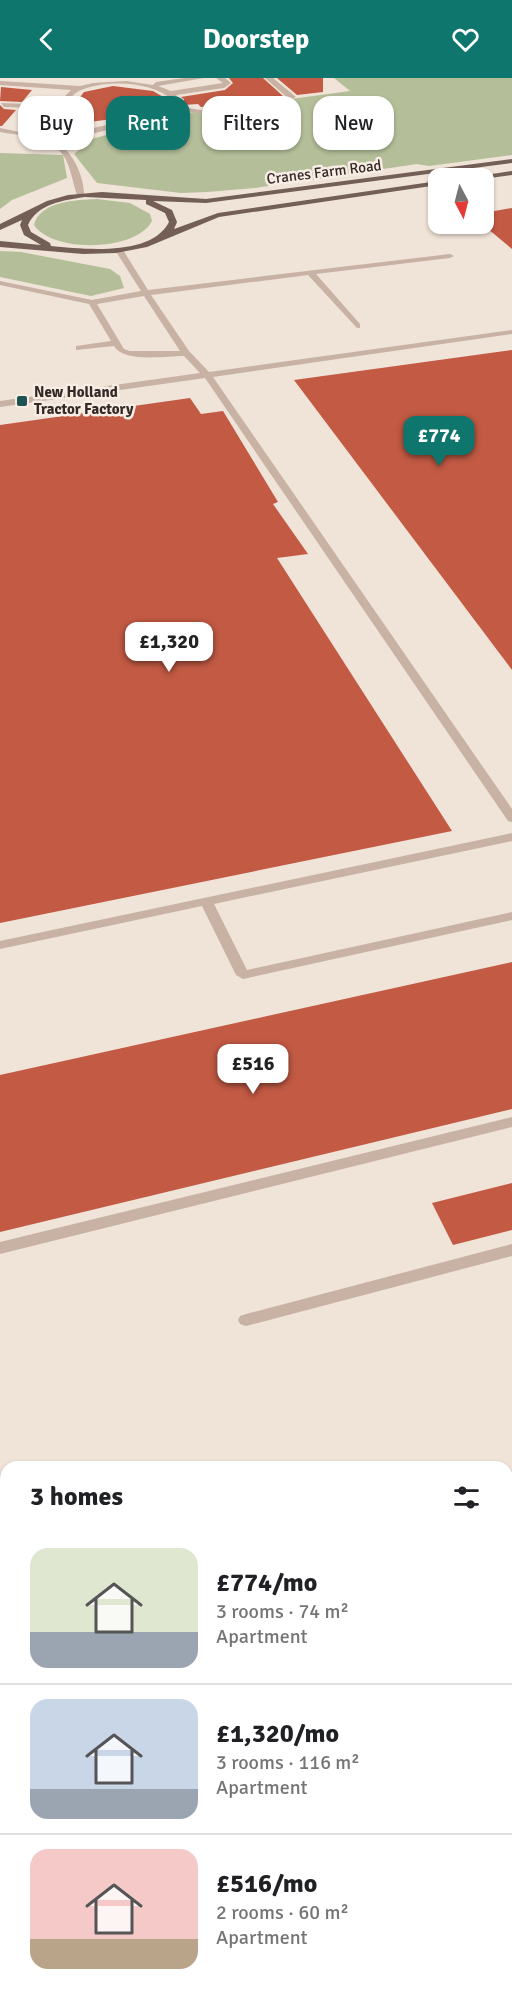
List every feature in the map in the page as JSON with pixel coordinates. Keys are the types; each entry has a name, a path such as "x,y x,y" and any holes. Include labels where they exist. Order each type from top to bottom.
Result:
{"main road":[{"name":"Cranes Farm Road","path":"0,227 36,209 65,198 81,195 182,201 221,200 512,161"},
{"path":"494,175 512,173"},
{"name":"Cranes Farm Road","path":"0,244 101,252 119,250 149,243 198,220 218,215 428,184"},
{"name":"Cranes Farm Road","path":"138,198 157,204 169,212 173,222 168,232 160,238"},
{"name":"Cranes Farm Road","path":"36,209 28,216 24,225 27,233 36,240 65,249"}],"street":[{"path":"4,105 56,107 70,92 95,81 139,81 156,84 200,78"},
{"path":"269,78 291,96"},
{"path":"0,80 80,88"},
{"path":"172,93 223,81 233,90"},
{"path":"156,84 175,96"},
{"path":"0,130 18,134"},
{"path":"64,150 81,195"}],"lane":[{"path":"119,250 186,353 207,375 512,818"},
{"path":"0,283 92,302 146,293 450,256"},
{"path":"310,272 357,326"},
{"path":"92,302 121,351 129,354 186,353"},
{"path":"0,404 512,332"},
{"path":"79,348 115,343"},
{"path":"0,945 512,837"},
{"path":"206,901 243,975 512,916"},
{"path":"0,1248 512,1122"},
{"path":"246,1320 512,1250"}],"green space":[{"path":"334,78 512,78 512,155 429,166 417,164 255,188 181,193 97,183 74,154 79,150 94,150 94,138 106,135 106,150 190,150 190,113 202,111 202,150 301,150 301,98 313,96 313,150 394,150 394,96 313,96 350,91"},
{"path":"0,153 63,155 67,178 12,200 0,209"},
{"path":"97,199 130,203 150,214 152,221 143,231 129,239 94,245 58,241 44,234 34,225 43,211 51,206 69,201"},
{"path":"0,251 21,252 110,269 120,276 124,288 91,296 0,277"}],"building":[{"path":"229,78 263,78 283,96 202,96 202,107 198,104 190,105 190,96 187,96 225,90 233,83"},
{"path":"277,78 323,78 323,92 297,95"},
{"path":"113,86 153,91 162,96 106,96 106,120 94,121 94,96 81,96 84,92"},
{"path":"1,87 32,90 27,96 18,96 18,102 0,101"},
{"path":"0,105 4,109 16,110 2,126 0,126"},
{"path":"512,208 512,249 494,234 494,211"},
{"path":"512,350 512,670 294,380"},
{"path":"190,398 201,414 223,411 278,502 273,504 308,554 277,558 452,831 0,923 0,425"},
{"path":"512,962 512,1109 0,1232 0,1075"},
{"path":"512,1183 512,1230 453,1245 432,1203"}],"place":[{"name":"New Holland Tractor Factory","path":"22,401"}]}
